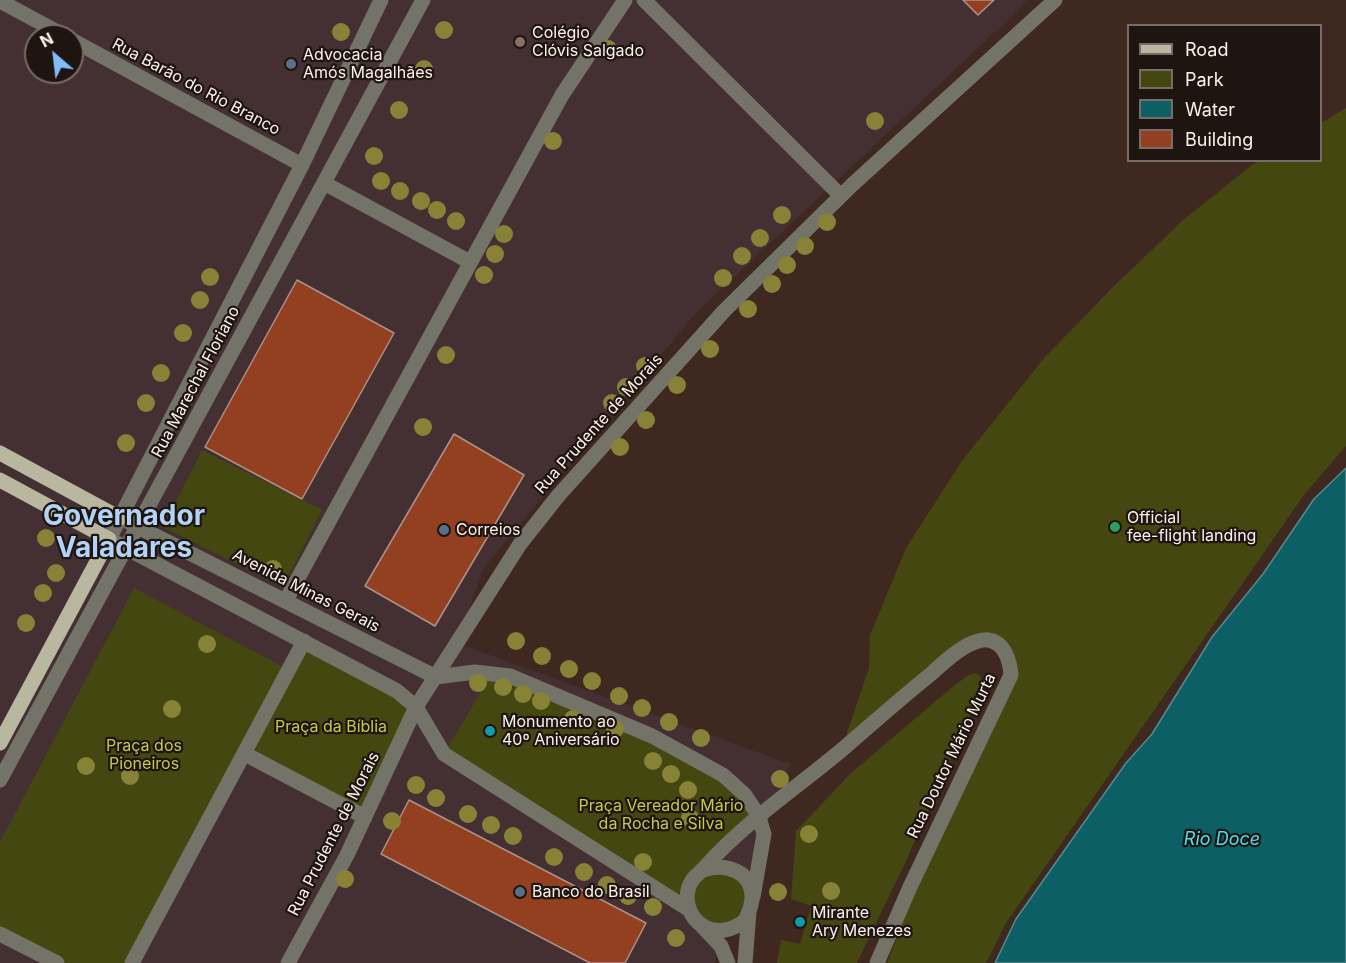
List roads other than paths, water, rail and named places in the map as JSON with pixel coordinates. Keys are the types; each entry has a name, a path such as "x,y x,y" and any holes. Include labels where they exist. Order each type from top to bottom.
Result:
{"main road":[{"name":"Avenida Minas Gerais","path":"0,453 120,518"},
{"path":"0,480 108,538"},
{"name":"Rua Marechal Floriano","path":"0,743 108,538"}],"street":[{"name":"Rua Marechal Floriano","path":"108,538 302,165 381,0"},
{"name":"Rua Marechal Floriano","path":"0,780 423,0"},
{"path":"286,600 562,95 626,0"},
{"path":"644,0 841,195"},
{"name":"Rua Prudente de Morais","path":"288,963 347,855 416,707 520,544 558,496 724,311 841,195 1056,0"},
{"path":"0,1 43,24"},
{"name":"Rua Barão do Rio Branco","path":"84,47 302,165"},
{"path":"324,183 470,262"},
{"name":"Avenida Minas Gerais","path":"120,518 436,677"},
{"path":"108,538 397,691 416,707 444,754 688,909"},
{"name":"Rua Doutor Mário Murta","path":"703,870 726,843 963,647 978,641 989,640 1000,645 1010,664 1011,675 910,887 877,963"},
{"path":"132,963 304,641"},
{"path":"436,677 475,672 510,676 652,736 723,775 745,795 759,817 764,834 751,905 745,963"},
{"path":"245,754 364,817"},
{"name":"Rua Doutor Mário Murta","path":"745,795 754,801 764,801 788,794"},
{"path":"702,926 713,930 724,930 745,921 751,905 750,888 745,878 736,870 726,866 714,866 703,870 689,886 686,897 688,909 694,919 721,946 728,963"},
{"path":"0,933 57,963"}],"water":[{"name":"Rio Doce","path":"1346,468 1346,963 995,963 1016,919 1126,763 1152,734 1212,637 1263,574 1314,499"}],"place":[{"name":"Colégio Clóvis Salgado","path":"520,42"},
{"name":"Advocacia Amós Magalhães","path":"291,64"},
{"name":"Official fee-flight landing","path":"1115,527"},
{"name":"Correios","path":"444,530"},
{"name":"Monumento ao 40º Aniversário","path":"490,731"},
{"name":"Banco do Brasil","path":"520,892"},
{"name":"Mirante Ary Menezes","path":"800,922"}],"district":[{"name":"Governador Valadares","path":"124,533"}],"park label":[{"name":"Praça da Bíblia","path":"331,727"},
{"name":"Praça dos Pioneiros","path":"144,755"},
{"name":"Praça Vereador Mário da Rocha e Silva","path":"661,815"}]}
